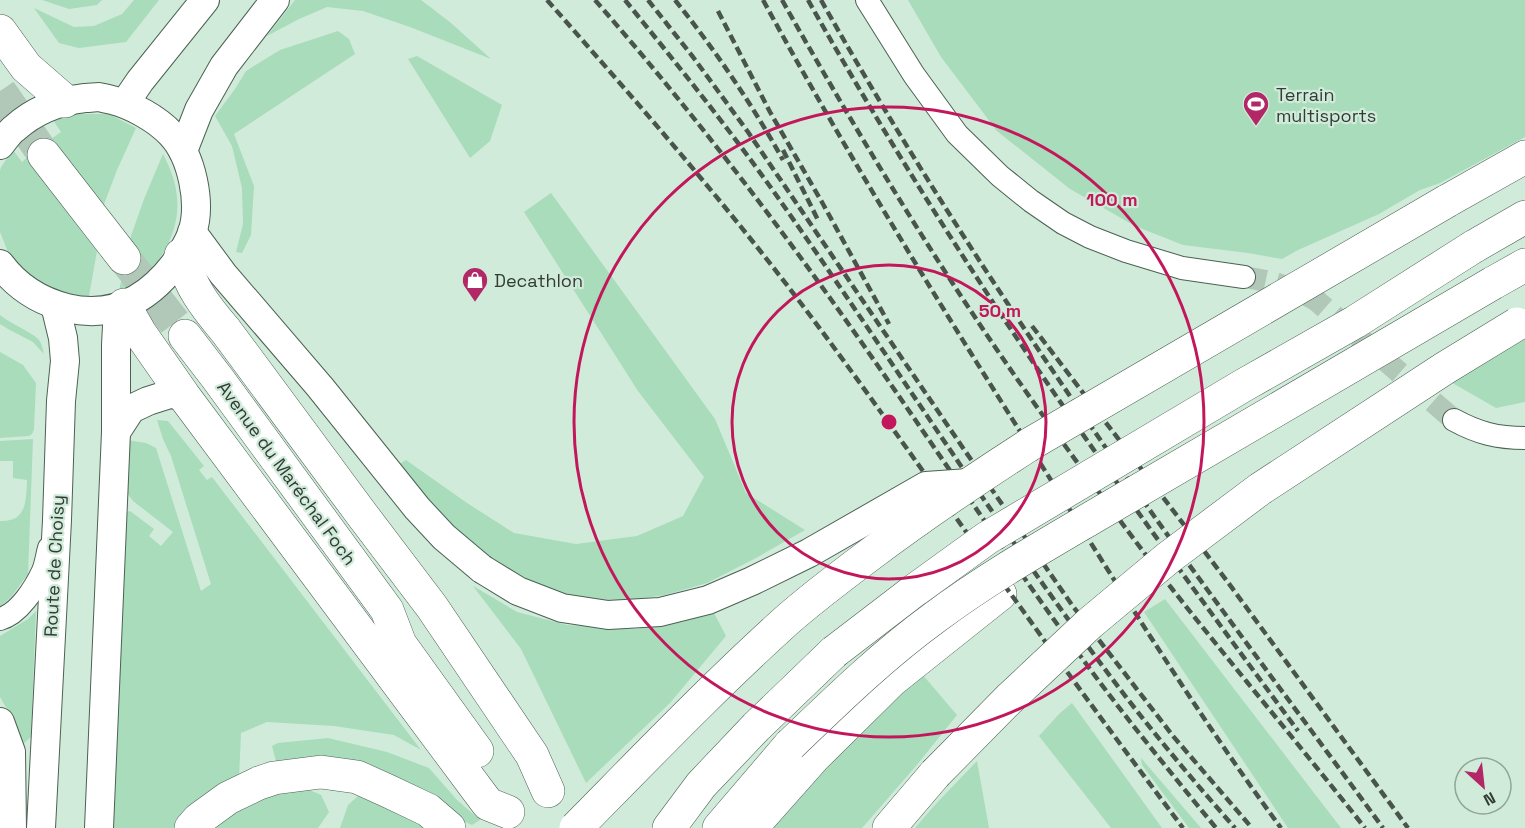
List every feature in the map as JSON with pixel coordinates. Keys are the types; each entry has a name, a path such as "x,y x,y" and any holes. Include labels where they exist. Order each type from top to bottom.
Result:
{"highway":[{"path":"0,31 26,67 65,101"},
{"path":"44,155 124,258"},
{"path":"575,828 700,703 788,620 908,526 969,483 1104,400 1525,158"},
{"path":"669,828 701,785 756,727 834,652 987,538 1244,385 1355,322 1473,247 1525,217"},
{"path":"187,244 187,273 204,305 226,331 432,607 532,755 548,791"},
{"path":"719,828 790,745 864,674 933,618 1041,548 1525,265"},
{"path":"121,306 184,396 488,804 513,820"},
{"path":"889,828 935,774 1009,699 1090,623 1168,558 1260,489 1445,368 1521,322"},
{"name":"Avenue du Maréchal Foch","path":"185,336 387,610 400,644 506,792 513,820"},
{"path":"751,828 814,757 892,680 1000,594 1041,548"},
{"name":"Avenue du Maréchal Foch","path":"387,610 417,633 525,770 548,791 575,828"},
{"path":"191,828 199,819 238,792 274,778 321,772 357,777 428,810 449,828"}],"main road":[{"path":"125,104 205,0"},
{"path":"183,151 199,110 224,66 275,0"},
{"path":"0,145 14,128 39,112 65,101 98,97 125,104 141,111 171,134 183,151 195,190 196,204 187,244 164,278 147,293 121,306 89,311 55,305 27,292 0,264"},
{"path":"187,244 223,274 327,395 417,508 444,537 482,568 518,591 562,608 608,615 660,612 708,600 809,553 926,486 969,483"},
{"name":"Route de Choisy","path":"41,828 61,401 65,361 62,332 55,305"},
{"path":"99,828 116,432 116,345 121,306"},
{"path":"116,432 131,409 170,394 184,396"},
{"path":"0,722 11,752 12,828"}],"street":[{"path":"867,0 914,75 957,134 1000,176 1032,201 1063,223 1090,237 1126,251 1182,268 1244,277"},
{"path":"1454,420 1484,434 1525,438"},
{"path":"0,619 5,618 25,601 44,570 57,520"}],"green space":[{"path":"42,0 102,0 97,5 69,9"},
{"path":"134,0 159,0 126,42 79,48 59,43 34,8 74,27 94,26 122,14"},
{"path":"295,0 421,0 491,59 363,11 327,7 267,36"},
{"name":"Terrain multisports","path":"908,0 1525,0 1525,137 1440,183 1420,190 1379,214 1282,259 1183,245 1135,226 1070,189 997,131 941,57"},
{"path":"338,31 349,39 355,54 234,134 254,186 251,235 242,253 236,252 243,224 242,188 232,146 215,116 246,71 280,50"},
{"path":"417,56 502,105 490,141 470,158 408,59"},
{"path":"76,114 109,114 136,128 103,207 34,168 97,251 89,296 67,296 34,282 8,252 0,232 1,167 13,150 22,162 61,132 53,120"},
{"path":"163,154 176,192 177,208 174,229 153,267 140,279 119,291 131,236"},
{"path":"551,193 715,419 746,493 805,530 707,583 665,595 631,600 593,601 541,588 517,577 451,528 396,466 406,460 514,533 576,544 637,536 683,516 704,477 638,391 524,212"},
{"path":"0,315 37,337 44,354 33,342 0,324"},
{"path":"1525,337 1525,402 1496,408 1449,381"},
{"path":"0,352 23,365 36,383 34,429 29,436 0,438"},
{"path":"157,420 168,421 204,466 199,470 207,480 212,477 421,750 394,735 334,726 267,722 241,733 239,779 176,828 108,828 123,513 130,511 154,529 149,536 161,546 173,532 133,501 123,488 127,440 146,443 156,448 201,591 211,584 171,456"},
{"path":"33,439 28,574 11,597 0,607 0,521 15,518 20,514 25,502 27,480 13,478 13,461 0,461 0,441"},
{"path":"473,586 517,612 567,625 636,629 714,613 726,636 670,703 586,783 521,649"},
{"path":"1165,599 1341,828 1288,828 1144,612"},
{"path":"36,611 31,737 23,744 17,727 0,697 0,636 28,619"},
{"path":"922,674 957,715 862,828 767,828 805,786"},
{"path":"1072,703 1162,828 1111,828 1039,736"},
{"path":"328,738 387,752 429,768 457,800 480,820 472,825 327,760 277,765 272,746 278,743"},
{"path":"1141,758 1201,828 1189,828 1142,765"},
{"path":"977,761 989,828 915,828 933,807"},
{"path":"305,788 321,795 329,812 318,828 212,828 264,797"},
{"path":"358,796 376,798 429,828 340,828 348,805"}],"tunnel":[{"path":"0,91 44,155"},
{"path":"124,258 185,336"},
{"path":"1244,277 1282,285 1317,301 1454,420"}],"railway":[{"path":"547,0 681,154 778,273 1183,828"},
{"path":"595,0 716,146 774,221 1054,620 1118,706 1216,828"},
{"path":"625,0 720,119 774,192 978,491 1104,668 1135,709 1235,828"},
{"path":"648,0 748,132 1072,605 1173,736 1252,828"},
{"path":"675,0 732,78 759,118 783,160"},
{"path":"763,0 869,186 980,368 1166,660 1222,745 1281,828"},
{"path":"782,0 848,115 917,228 1027,393 1159,572 1365,828"},
{"path":"808,0 891,142 1010,328 1136,509 1298,731"},
{"path":"821,0 898,132 980,262 1066,390 1182,555 1383,828"},
{"path":"718,11 770,112 889,324"},
{"path":"783,150 819,222"},
{"path":"1032,326 1227,581 1408,828"}],"place":[{"name":"Terrain multisports","path":"1256,127"},
{"name":"Decathlon","path":"475,303"}]}
